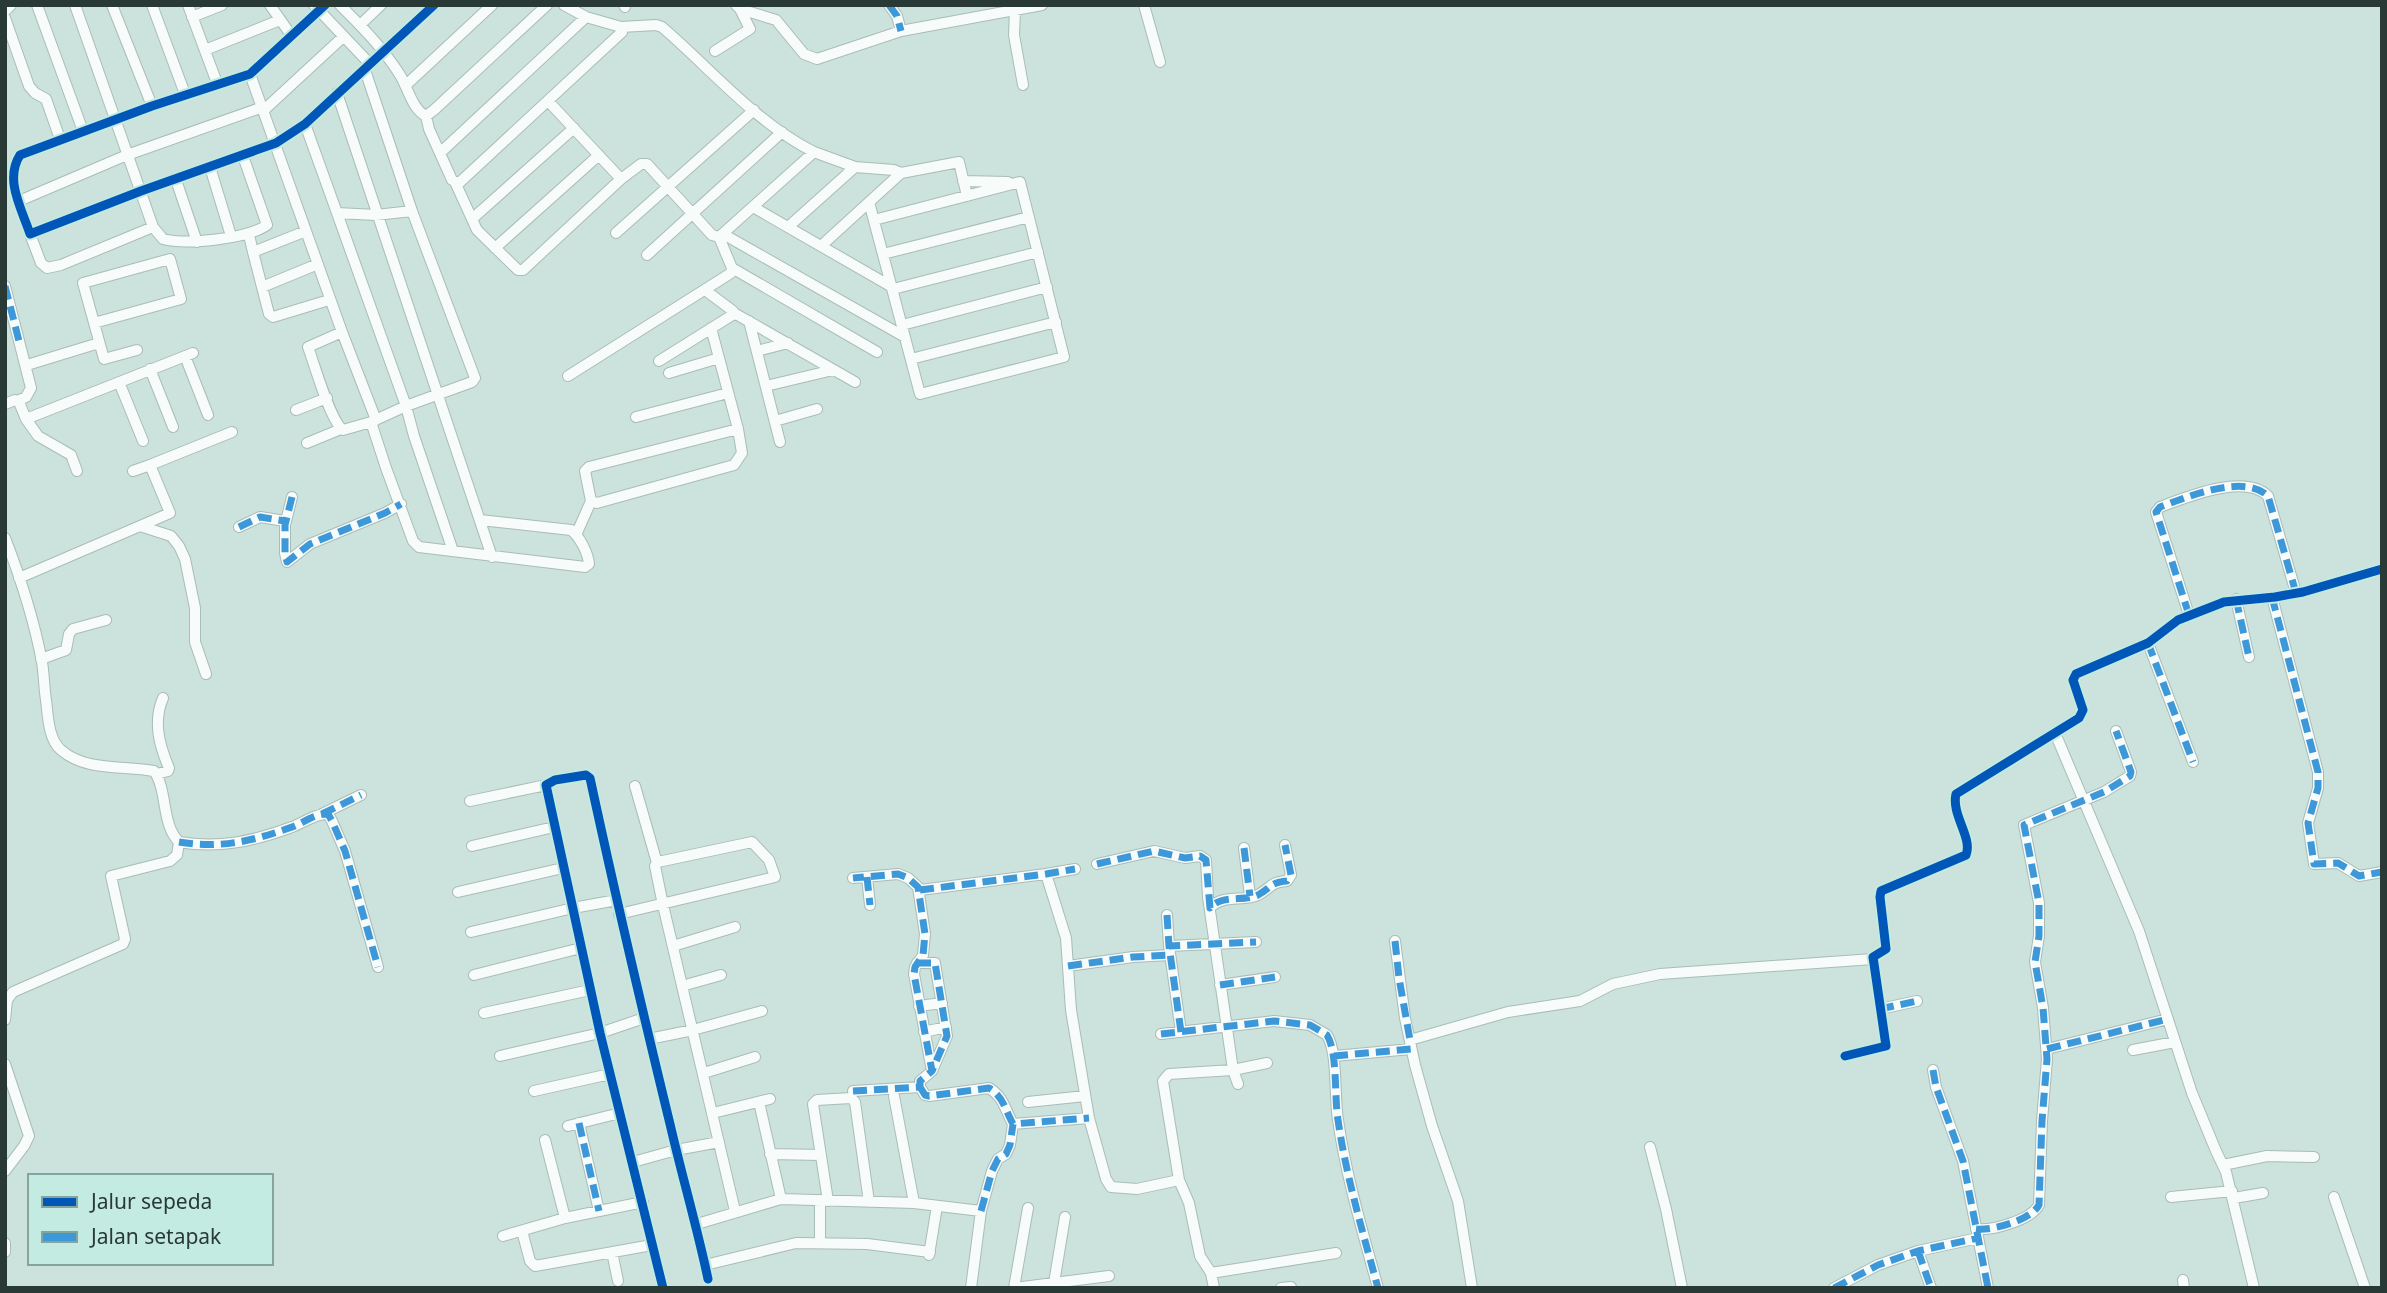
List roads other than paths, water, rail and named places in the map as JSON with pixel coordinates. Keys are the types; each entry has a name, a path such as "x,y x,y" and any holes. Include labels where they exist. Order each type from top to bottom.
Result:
{"street":[{"path":"5,11 11,5"},
{"path":"37,5 83,131"},
{"path":"75,5 153,227 164,239 197,242 249,235 265,227 267,222 243,156"},
{"path":"112,5 152,106"},
{"path":"152,5 185,94"},
{"path":"188,5 217,83"},
{"path":"192,16 222,5"},
{"path":"270,5 291,35"},
{"path":"340,5 384,51 406,85 415,105 426,116 429,129 477,230 518,270 523,270 621,179 644,163 712,235 905,337"},
{"path":"360,26 382,5"},
{"path":"30,234 276,143 305,124 434,5"},
{"path":"406,85 492,5"},
{"path":"426,116 547,5"},
{"path":"564,5 586,17 621,27 662,27 724,86 782,132 814,152 855,167 901,173"},
{"path":"889,5 897,16 901,31"},
{"path":"738,7 776,20 804,54 812,58 827,57 901,31 1042,5"},
{"path":"1144,5 1160,62"},
{"path":"715,51 750,29 738,7"},
{"path":"153,227 61,265 47,268 41,263 30,234 12,175 19,157 60,139 185,94 250,74 319,8 369,66 412,211 474,376 472,382 406,406 374,421 346,430 341,429 307,443"},
{"path":"1021,8 1016,49 1023,85"},
{"path":"441,152 586,17"},
{"path":"5,18 29,86 46,99 60,139"},
{"path":"205,50 280,20"},
{"path":"456,182 459,183 621,33 621,27"},
{"path":"19,201 127,155 263,108 343,37"},
{"path":"250,74 374,421 386,468 417,546 492,557 588,566 589,560 576,535 566,528 480,520"},
{"path":"337,93 492,557"},
{"path":"548,101 621,179"},
{"path":"616,233 754,110"},
{"path":"305,124 406,406 453,551"},
{"path":"472,219 574,128"},
{"path":"647,255 782,132"},
{"path":"722,239 814,152"},
{"path":"495,248 599,155"},
{"path":"821,246 901,173 959,162 967,196"},
{"path":"210,167 231,236"},
{"path":"788,227 855,167"},
{"path":"176,180 197,242"},
{"path":"963,181 1020,182"},
{"path":"869,202 920,394 1065,357 1020,182"},
{"path":"874,220 1020,182"},
{"path":"753,207 892,288 1038,252"},
{"path":"337,213 376,215 412,211"},
{"path":"883,254 1029,216"},
{"path":"253,252 306,231"},
{"path":"249,235 269,314 273,317 329,300"},
{"path":"568,376 731,273 722,239"},
{"path":"94,323 181,299 170,259 83,283 99,343 104,359 137,350"},
{"path":"730,263 877,352"},
{"path":"262,287 318,264"},
{"path":"5,286 31,388 26,397 5,404"},
{"path":"902,325 1047,287"},
{"path":"705,290 734,313 855,382"},
{"path":"659,362 734,313"},
{"path":"750,321 780,442"},
{"path":"911,359 1056,322"},
{"path":"591,501 597,503 734,465 743,453 711,328"},
{"path":"341,429 308,347 342,332"},
{"path":"27,365 99,343"},
{"path":"757,351 788,343"},
{"path":"26,419 189,354 208,415"},
{"path":"670,373 719,358"},
{"path":"150,369 173,428"},
{"path":"766,386 833,370"},
{"path":"119,382 143,441"},
{"path":"636,418 728,393"},
{"path":"296,410 327,398"},
{"path":"17,401 38,436 72,456 76,471"},
{"path":"775,421 817,409"},
{"path":"576,535 591,501 585,471 589,467 738,429"},
{"path":"133,471 232,432"},
{"path":"19,578 170,513 150,464"},
{"path":"2189,615 2156,512 2160,507 2214,489 2254,488 2268,496 2296,593"},
{"path":"292,497 285,521 287,562 310,544 401,504"},
{"path":"239,527 260,517 285,521"},
{"path":"140,526 171,536 176,540 185,559 195,608 195,642 206,674"},
{"path":"5,538 41,659 52,735 61,750 87,762 152,770 157,774 172,834 178,842 177,856 170,861 111,876 125,939 123,944 13,992 7,1000 5,1020"},
{"path":"1845,1056 1885,1047 1873,959 1874,955 1886,949 1881,891 1967,854 1968,847 1954,805 1958,792 2082,714 2081,702 2073,680 2076,674 2148,643 2170,625 2189,615 2236,599 2296,593 2382,569"},
{"path":"2272,597 2318,772 2318,788 2308,823 2314,864 2338,863 2359,876 2382,872"},
{"path":"2236,599 2249,657"},
{"path":"41,659 66,650 69,634 73,629 106,620"},
{"path":"2148,643 2193,762"},
{"path":"157,774 168,771 169,768 156,712 163,698"},
{"path":"1834,1288 1878,1265 2033,1214 2039,1205 2047,1049 2035,962 2039,936 2039,903 2023,828 2025,824 2104,792 2131,775 2116,731"},
{"path":"2055,733 2157,979 2175,1042 2233,1195 2253,1288"},
{"path":"470,801 546,785 566,778 586,775 590,778 644,1018 697,1224 708,1279"},
{"path":"546,785 600,1033 663,1288"},
{"path":"635,786 657,863 655,866 663,905 736,1211"},
{"path":"178,842 204,846 234,844 293,826 361,795"},
{"path":"322,814 330,816 345,851 377,967"},
{"path":"472,845 554,827"},
{"path":"620,914 775,877 769,860 752,842 657,863"},
{"path":"1210,908 1224,900 1257,896 1276,881 1287,881 1291,875 1285,845"},
{"path":"1244,848 1250,896"},
{"path":"1097,864 1154,851 1185,858 1200,856 1206,860 1220,985 1233,1070 1238,1084"},
{"path":"458,892 563,868"},
{"path":"920,890 1075,869"},
{"path":"853,878 888,874 904,876 912,880 920,890 925,934 923,955 914,974 932,1071"},
{"path":"1046,874 1066,938 1070,1010 1089,1118 1105,1179 1111,1187 1137,1189 1179,1181"},
{"path":"867,877 870,905"},
{"path":"471,932 573,908 617,901"},
{"path":"1167,915 1181,1032"},
{"path":"673,946 735,928"},
{"path":"1395,941 1411,1044 1432,1126 1458,1201 1472,1288"},
{"path":"1068,966 1216,944 1256,942"},
{"path":"474,975 581,948"},
{"path":"1334,1056 1411,1044 1508,1012 1580,1001 1613,984 1660,974 1873,959"},
{"path":"917,963 935,962 947,1036 932,1071 920,1082 920,1087 925,1095 929,1096 989,1088 1004,1102 1013,1124 1010,1145 992,1171 981,1211 971,1288"},
{"path":"682,986 721,975"},
{"path":"1220,985 1275,977"},
{"path":"484,1013 590,990"},
{"path":"1880,1009 1917,1001"},
{"path":"919,1006 942,1003"},
{"path":"649,1039 762,1011"},
{"path":"500,1056 600,1033 644,1018"},
{"path":"2047,1049 2168,1019"},
{"path":"1161,1034 1274,1021 1310,1026 1327,1035 1334,1056 1334,1091 1338,1122 1378,1288"},
{"path":"924,1032 946,1027"},
{"path":"2133,1050 2175,1042"},
{"path":"704,1073 755,1057"},
{"path":"1214,1288 1211,1273 1200,1256 1189,1203 1179,1181 1163,1078 1172,1074 1233,1070 1267,1063"},
{"path":"5,1064 29,1138 5,1171"},
{"path":"1933,1070 1936,1087 1963,1161 1988,1288"},
{"path":"534,1091 610,1074"},
{"path":"853,1091 920,1087"},
{"path":"894,1096 914,1203"},
{"path":"1028,1102 1085,1096"},
{"path":"820,1242 824,1200 814,1103 817,1100 852,1098 855,1102 869,1202"},
{"path":"713,1112 770,1099"},
{"path":"759,1102 781,1199"},
{"path":"598,1211 573,1124 620,1113"},
{"path":"1013,1124 1089,1118"},
{"path":"545,1140 565,1218"},
{"path":"633,1162 719,1142"},
{"path":"1650,1147 1682,1288"},
{"path":"770,1154 821,1155"},
{"path":"2223,1165 2267,1156 2314,1157"},
{"path":"2171,1197 2263,1193"},
{"path":"2334,1197 2365,1288"},
{"path":"697,1224 781,1199 914,1203 981,1211"},
{"path":"503,1236 565,1218 643,1202"},
{"path":"705,1265 768,1248 820,1242 867,1244 929,1253 937,1206"},
{"path":"1028,1209 1014,1288 1109,1276"},
{"path":"1054,1283 1065,1217"},
{"path":"523,1231 530,1261 535,1266 652,1245"},
{"path":"5,1244 5,1252"},
{"path":"1918,1251 1931,1288"},
{"path":"612,1252 618,1281"},
{"path":"1211,1273 1336,1253"}]}
